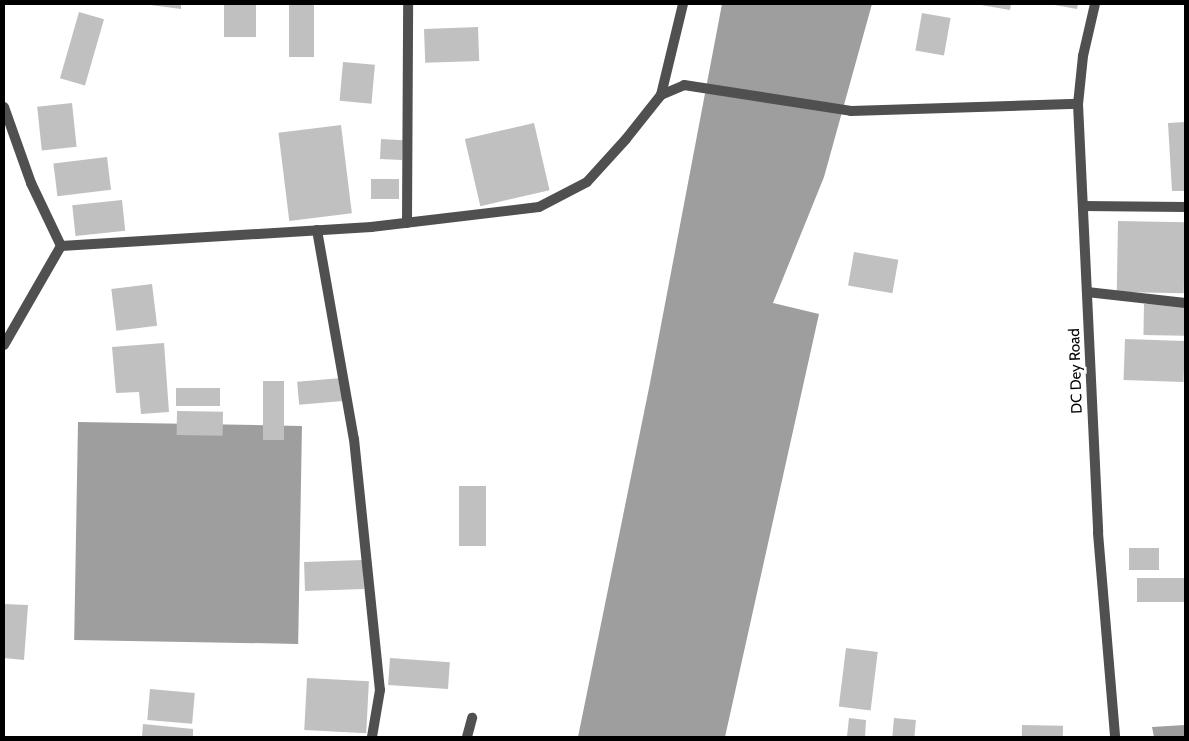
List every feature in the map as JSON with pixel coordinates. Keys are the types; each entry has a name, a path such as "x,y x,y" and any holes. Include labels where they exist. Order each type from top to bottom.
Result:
{"street":[{"path":"407,223 408,4"},
{"path":"61,246 407,223 539,207 587,182 626,140 660,95 682,4"},
{"name":"DC Dey Road","path":"1095,4 1083,56 1078,104 1102,612 1115,737"},
{"path":"660,95 684,85 851,111 1078,104"},
{"path":"4,107 32,183 61,246"},
{"path":"1083,206 1185,207"},
{"path":"317,230 355,449 380,690 372,737"},
{"path":"4,345 61,246"},
{"path":"1087,292 1185,302"},
{"path":"467,737 472,718"}],"shaded area":[{"path":"722,4 872,4 824,177 773,303 819,314 725,737 578,737 650,383"},
{"path":"78,422 302,426 298,644 74,640"},
{"path":"1185,725 1185,737 1154,737 1152,727"}],"building":[{"path":"143,4 181,4 181,9"},
{"path":"224,4 256,4 256,37 224,37"},
{"path":"289,4 314,4 314,57 289,57"},
{"path":"975,4 1011,4 1010,10"},
{"path":"1049,4 1078,4 1077,9"},
{"path":"79,12 104,19 85,85 60,78"},
{"path":"922,13 951,18 944,55 915,50"},
{"path":"478,27 479,61 425,63 424,29"},
{"path":"343,62 375,65 371,104 340,101"},
{"path":"72,103 77,147 42,150 37,107"},
{"path":"1185,122 1185,191 1172,191 1168,123"},
{"path":"534,123 550,190 480,206 465,139"},
{"path":"341,125 352,213 289,221 278,133"},
{"path":"381,139 403,140 402,160 380,159"},
{"path":"107,157 111,190 57,196 53,164"},
{"path":"371,179 399,179 399,199 371,199"},
{"path":"122,200 125,231 76,236 72,205"},
{"path":"1118,221 1185,222 1184,293 1117,292"},
{"path":"854,252 898,260 892,293 848,285"},
{"path":"152,284 157,326 116,331 111,289"},
{"path":"1144,304 1185,305 1184,336 1143,335"},
{"path":"1125,339 1185,341 1184,382 1124,380"},
{"path":"164,343 169,412 141,414 139,392 116,393 112,347"},
{"path":"341,378 343,401 299,405 297,382"},
{"path":"263,381 284,381 284,440 263,440"},
{"path":"176,388 220,388 220,406 176,406"},
{"path":"177,411 223,412 223,436 177,435"},
{"path":"459,486 486,486 486,546 459,546"},
{"path":"1129,548 1159,548 1159,570 1129,570"},
{"path":"363,560 364,589 305,591 304,562"},
{"path":"1137,578 1185,578 1185,602 1137,602"},
{"path":"4,604 28,605 24,660 4,658"},
{"path":"846,648 878,652 871,710 839,707"},
{"path":"390,658 450,662 448,689 388,685"},
{"path":"307,678 369,681 366,733 304,730"},
{"path":"150,689 195,693 192,724 147,720"},
{"path":"849,718 866,720 865,737 847,737"},
{"path":"894,718 916,720 914,737 892,737"},
{"path":"143,724 193,729 193,737 142,737"},
{"path":"1022,725 1063,726 1063,737 1022,737"}]}
